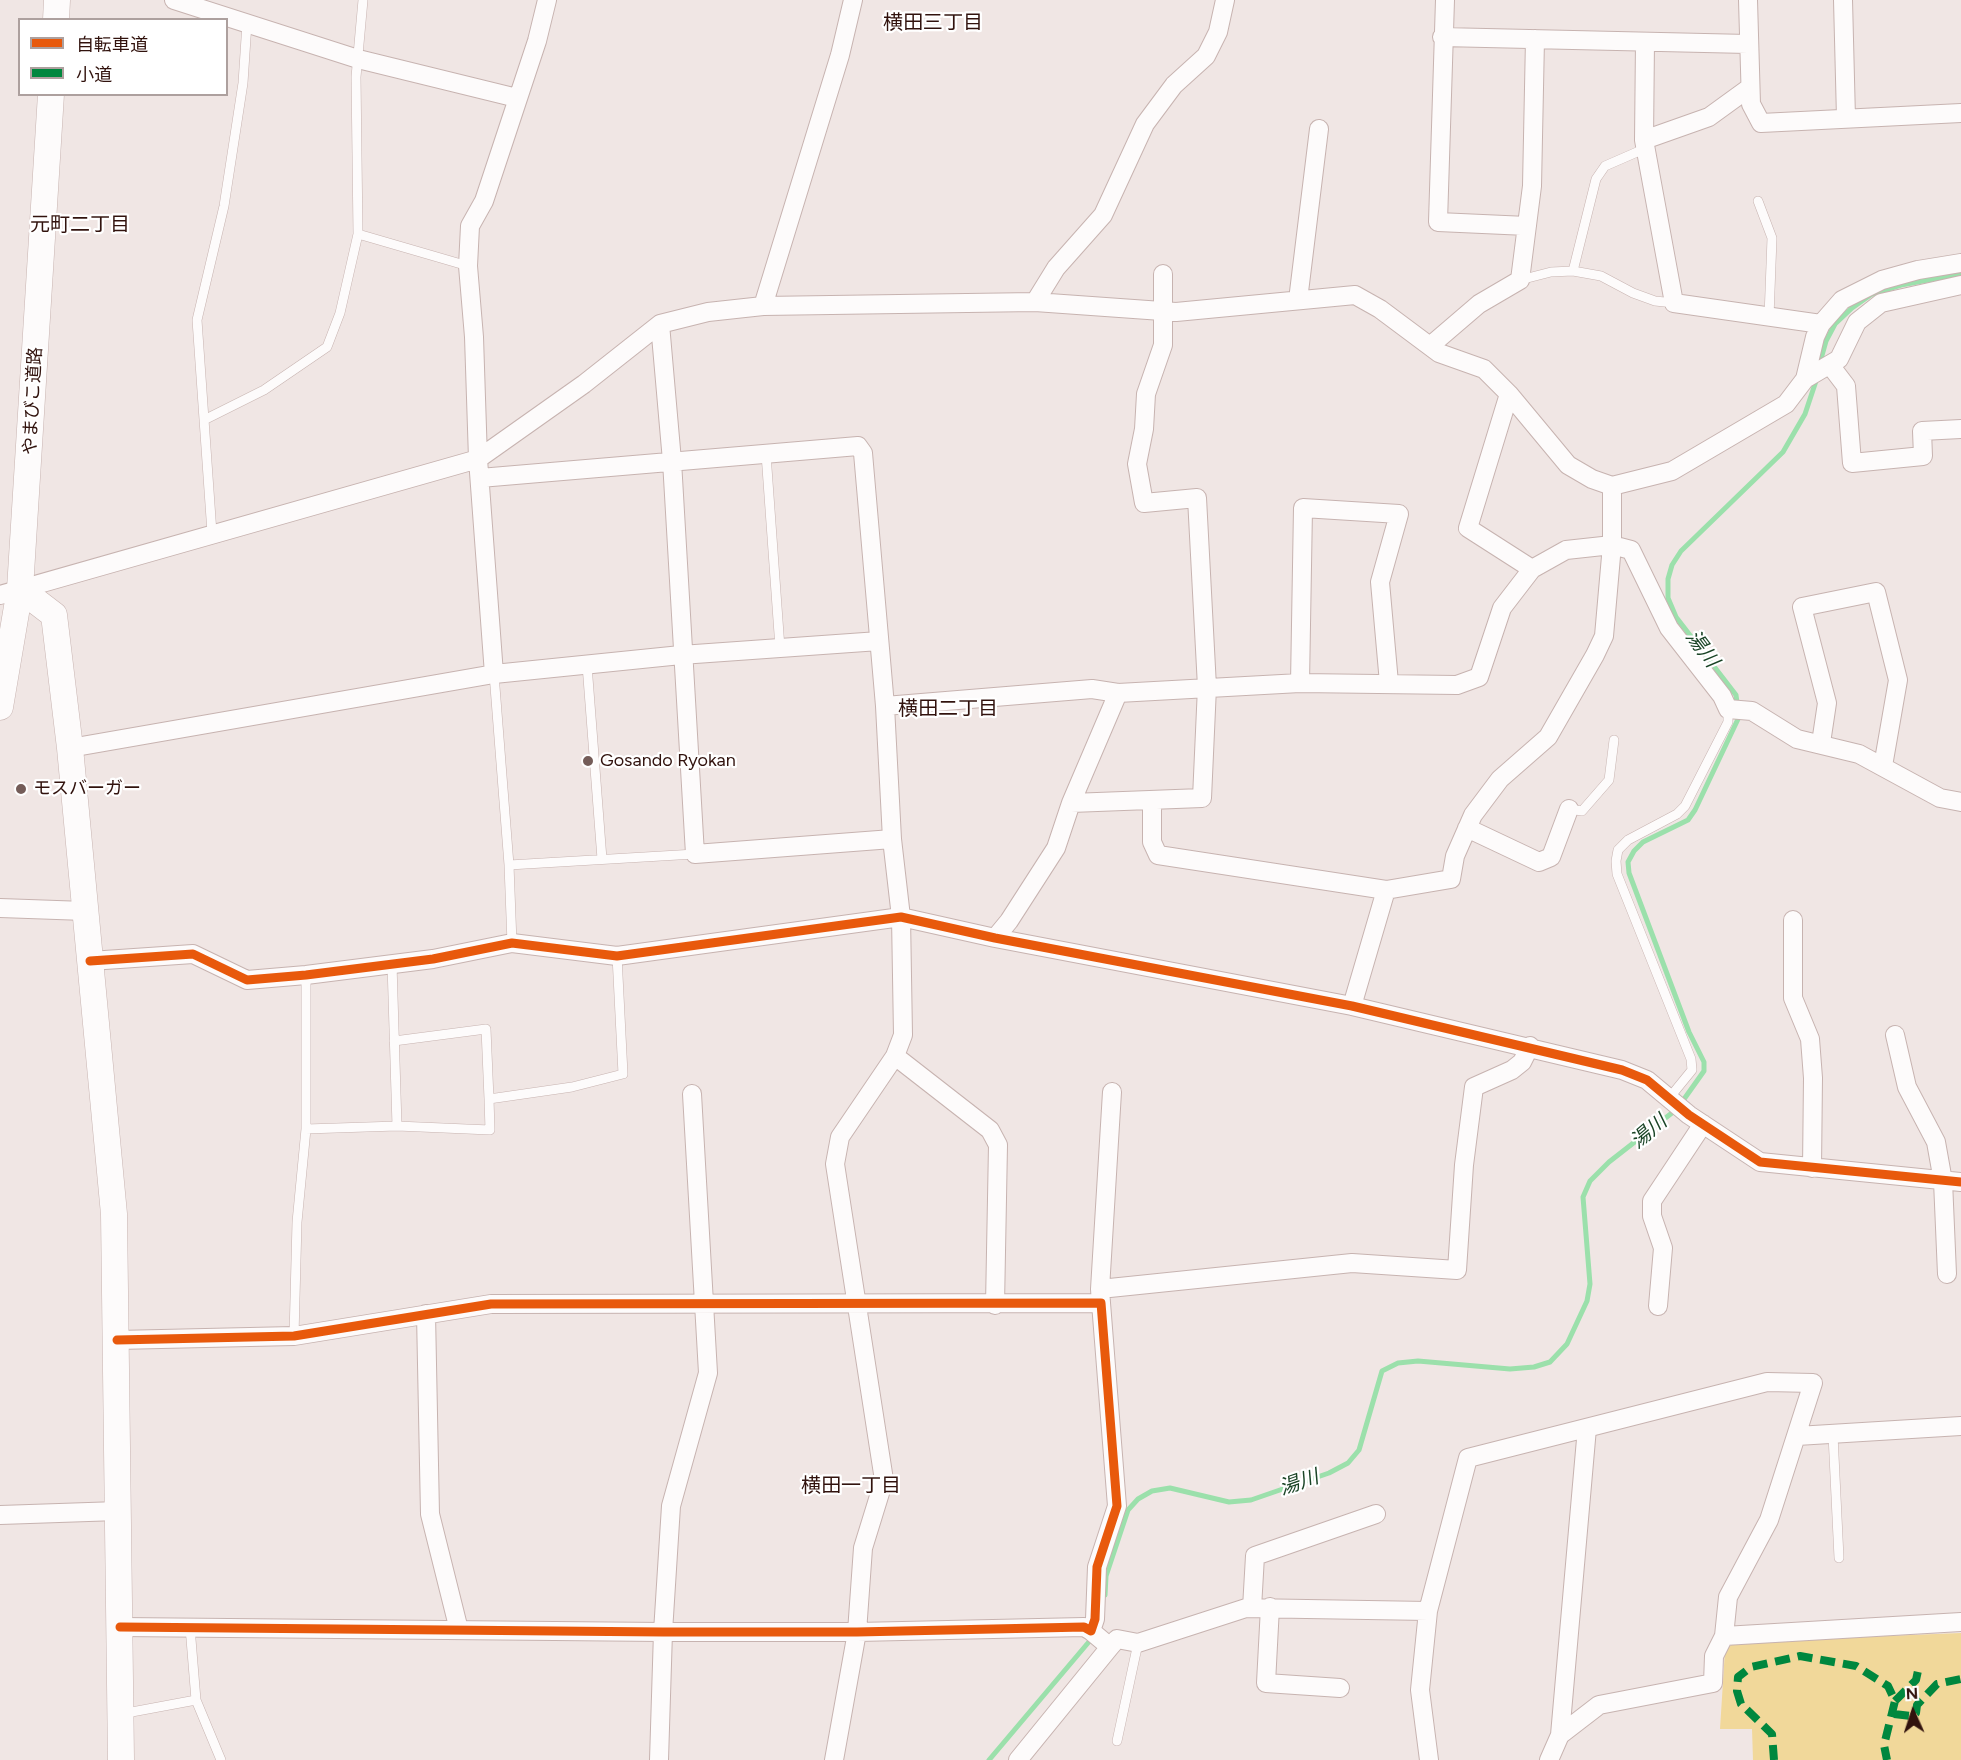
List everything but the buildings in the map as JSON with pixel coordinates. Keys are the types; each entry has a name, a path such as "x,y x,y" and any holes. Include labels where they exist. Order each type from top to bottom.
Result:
{"street":[{"path":"56,18 57,0"},
{"path":"174,0 358,59 517,98"},
{"path":"494,674 478,459 474,336 468,266 470,226 484,201 537,41 547,0"},
{"path":"763,306 840,55 854,0"},
{"path":"1035,302 1056,268 1103,215 1145,124 1174,85 1206,56 1218,32 1225,0"},
{"path":"1445,0 1442,37 1438,222 1527,226"},
{"path":"1748,0 1749,88 1751,104 1761,123 1961,113"},
{"path":"1844,0 1846,118"},
{"path":"1442,37 1748,44"},
{"path":"1430,346 1479,304 1520,280 1532,186 1535,39"},
{"path":"1644,42 1644,144 1674,303 1821,324"},
{"path":"1644,144 1709,117 1749,88"},
{"name":"やまびこ道路","path":"0,707 51,96"},
{"path":"1298,300 1319,129"},
{"path":"1805,379 1815,337 1821,324 1842,300 1862,288 1918,270 1961,263"},
{"path":"1071,803 1202,798 1207,687 1197,498 1144,503 1137,464 1144,429 1146,394 1163,345 1163,274"},
{"path":"10,592 478,459 584,384 660,324 708,312 763,306 1035,302 1164,312 1355,295 1380,309 1438,353 1484,369 1509,394 1568,465 1593,479 1612,486 1672,471 1786,404 1805,379 1839,359 1857,322 1881,303 1961,285"},
{"path":"660,324 672,461 681,655 695,854 892,839"},
{"path":"1830,365 1846,386 1852,463 1923,456 1922,431 1961,429"},
{"path":"1509,394 1468,528 1532,569"},
{"path":"480,478 858,446 863,453 885,706 892,839 901,917 903,1035 895,1056 840,1137 835,1164 884,1480 863,1548 857,1632 834,1760"},
{"path":"1152,801 1152,842 1158,855 1386,890 1451,879 1455,856 1473,815 1500,779 1548,737 1595,656 1604,636 1612,545 1612,486"},
{"path":"1300,683 1303,508 1399,514 1380,582 1389,683"},
{"path":"885,706 1092,689 1118,693 1300,683 1457,685 1479,677 1502,609 1532,569 1566,550 1612,545 1631,550 1669,628 1722,696 1728,709 1752,711 1797,739 1859,754 1940,798 1961,802"},
{"path":"10,592 54,615 70,748 114,1214 121,1760"},
{"path":"1821,743 1827,703 1802,607 1876,592 1898,680 1883,766"},
{"path":"70,748 494,674 681,655 879,641"},
{"path":"995,938 1009,921 1056,848 1071,803 1118,693"},
{"path":"1467,828 1539,862 1551,857 1569,809"},
{"path":"1352,1006 1386,890"},
{"path":"0,909 85,911"},
{"path":"90,961 193,954 247,980 433,959 512,943 617,956 901,917 995,938 1352,1006 1530,1046 1622,1070 1647,1080 1703,1125 1761,1162 1952,1182"},
{"path":"1793,920 1793,998 1810,1039 1813,1078 1812,1168"},
{"path":"1895,1035 1907,1087 1936,1142 1952,1182 1947,1274"},
{"path":"117,1340 294,1336 490,1304 995,1305 1101,1296 1352,1263 1456,1270 1464,1165 1474,1087 1512,1070 1522,1062 1530,1046"},
{"path":"895,1056 990,1130 998,1145 995,1305"},
{"path":"1018,1760 1098,1638 1095,1619 1097,1567 1117,1506 1101,1296 1112,1092"},
{"path":"659,1760 663,1632 671,1506 708,1372 692,1094"},
{"path":"1658,1306 1663,1248 1652,1216 1652,1201 1703,1125"},
{"path":"426,1314 430,1514 459,1630"},
{"path":"1429,1760 1420,1690 1428,1611 1468,1458 1767,1382 1813,1383 1768,1520 1728,1597 1724,1636 1714,1656 1713,1683 1599,1705 1560,1735"},
{"path":"1797,1436 1961,1426"},
{"path":"1549,1760 1560,1735 1587,1428"},
{"path":"0,1515 118,1511"},
{"path":"1340,1688 1266,1683 1255,1556 1376,1514"},
{"path":"120,1627 663,1632 857,1632 1084,1628 1098,1638 1138,1643 1261,1607 1428,1611"},
{"path":"1724,1636 1961,1622"}],"lane":[{"path":"206,419 264,390 327,347 340,313 358,234 356,77 363,0"},
{"path":"212,533 206,419 197,320 224,206 243,83 247,23"},
{"path":"1573,271 1596,180 1605,166 1644,144"},
{"path":"1758,201 1772,238 1769,317"},
{"path":"358,234 468,266"},
{"path":"1520,280 1551,272 1573,271 1601,276 1655,301 1674,303"},
{"path":"766,454 780,648"},
{"path":"587,665 602,859"},
{"path":"494,674 499,706 512,943"},
{"path":"1670,1097 1692,1070 1691,1059 1617,874 1616,861 1618,849 1628,840 1677,814 1685,807 1728,722 1728,709"},
{"path":"1569,809 1582,811 1609,780 1614,740"},
{"path":"509,865 695,854"},
{"path":"489,1099 572,1087 623,1074 617,956"},
{"path":"392,964 397,1126"},
{"path":"294,1336 297,1222 306,1129 306,975"},
{"path":"306,1129 397,1126 490,1130 486,1029 394,1041"},
{"path":"1833,1435 1839,1558"},
{"path":"190,1627 196,1700 221,1760"},
{"path":"1117,1741 1138,1643"},
{"path":"120,1714 196,1700"}],"shaded area":[{"path":"1961,1633 1961,1760 1753,1760 1752,1729 1720,1729 1725,1650 1735,1642"}],"waterway":[{"name":"湯川","path":"1819,366 1826,341 1835,324 1872,294 1901,285 1961,274"},
{"name":"湯川","path":"1105,1595 1106,1576 1128,1510 1138,1499 1152,1491 1170,1488 1229,1502 1251,1500 1329,1473 1348,1463 1359,1450 1382,1371 1398,1363 1418,1361 1510,1369 1534,1367 1550,1362 1567,1344 1587,1301 1590,1284 1583,1197 1590,1181 1609,1162 1677,1109 1704,1071 1704,1062 1689,1032 1629,873 1628,862 1643,842 1688,820 1695,810 1739,717 1736,695 1676,617 1668,598 1668,579 1672,565 1681,551 1783,452 1805,414 1817,378"},
{"name":"湯川","path":"989,1760 1093,1637"}],"marked path":[{"path":"1774,1760 1772,1734 1741,1704 1737,1691 1738,1677 1751,1667 1800,1656 1856,1666 1888,1686 1895,1701 1884,1745 1887,1760"},
{"path":"1895,1701 1916,1680 1919,1666"},
{"path":"1894,1714 1912,1716 1916,1713 1917,1705 1937,1684 1961,1679"}],"cycle path":[{"path":"90,961 193,954 247,980 433,959 512,943 617,956 901,917 995,938 1352,1006 1622,1070 1647,1080 1689,1115 1760,1162 1961,1182"},
{"path":"117,1340 294,1336 491,1304 1101,1303 1117,1506 1097,1567 1095,1619 1091,1631 1084,1627 857,1632 120,1627"}],"place":[{"name":"Gosando Ryokan","path":"588,761"},
{"name":"モスバーガー","path":"21,789"}],"district":[{"name":"横田三丁目","path":"933,23"},
{"name":"元町二丁目","path":"80,225"},
{"name":"横田二丁目","path":"948,709"},
{"name":"横田一丁目","path":"851,1486"}]}
